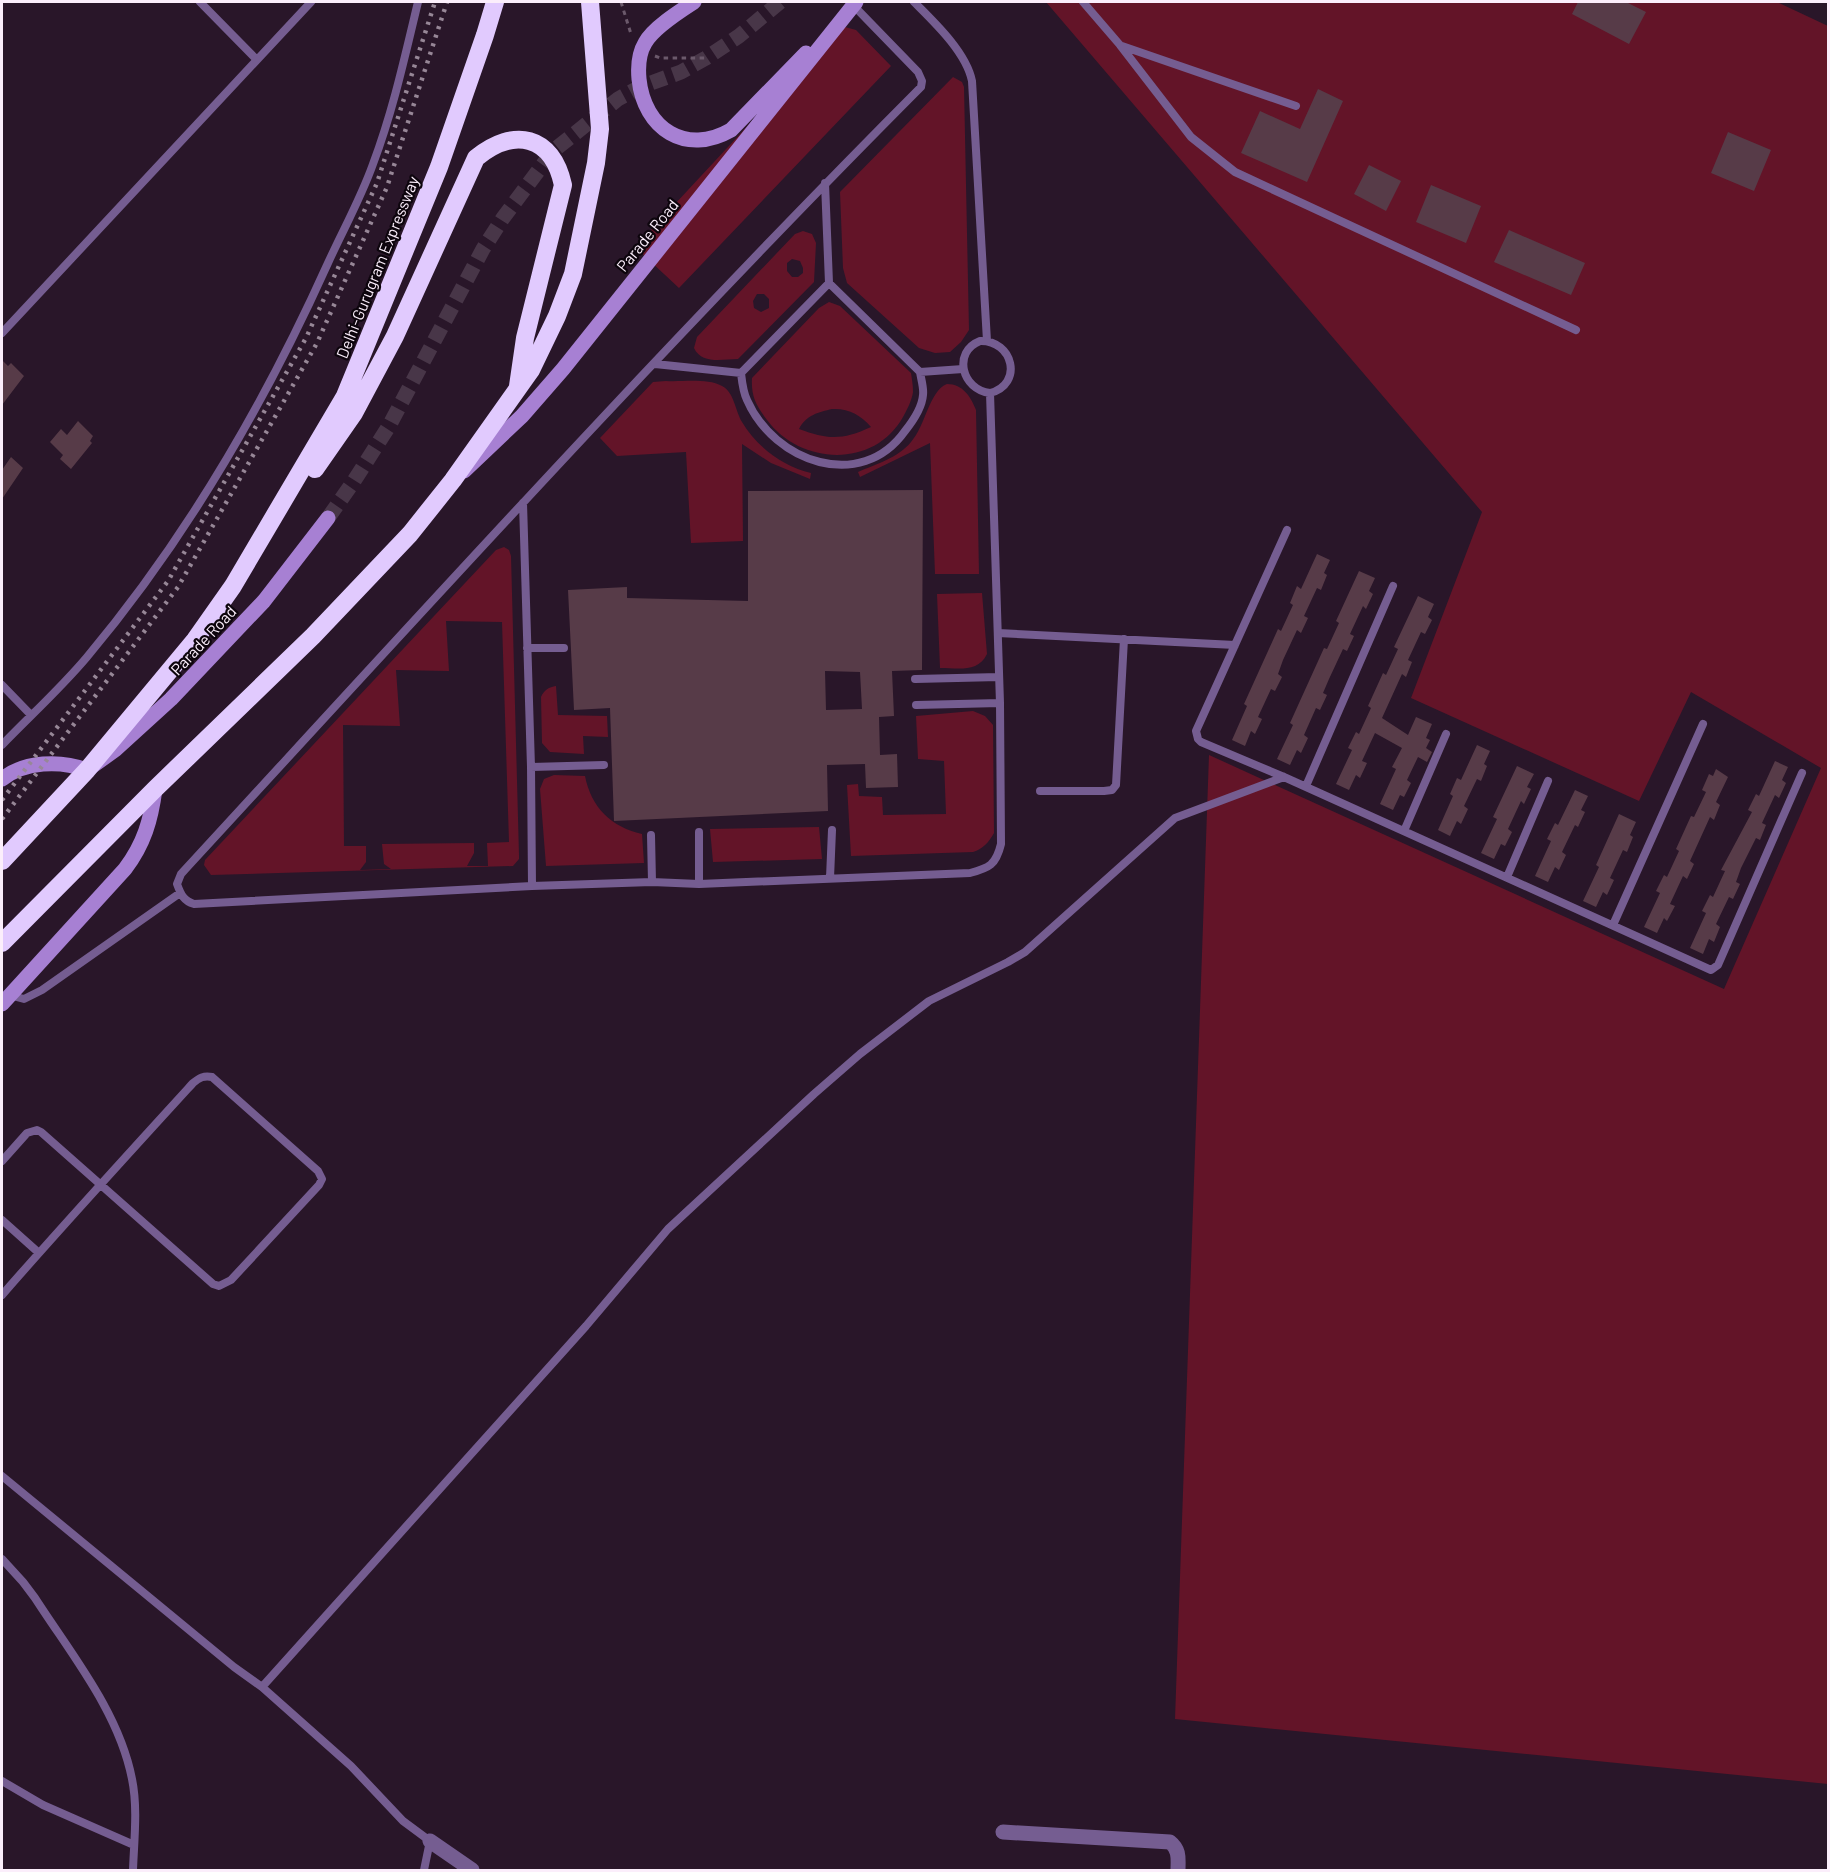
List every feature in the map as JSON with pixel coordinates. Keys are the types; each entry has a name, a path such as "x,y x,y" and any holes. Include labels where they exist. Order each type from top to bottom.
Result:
{"highway":[{"name":"Delhi-Gurugram Expressway","path":"2,861 87,770 195,640 233,586 345,396 439,167 486,35 495,2"},
{"path":"2,943 155,789 343,606 410,534 453,480 517,391 542,348 573,274 596,163 600,129 590,2"},
{"path":"278,511 318,465 354,413 409,308 476,158 489,148 510,139 525,140 546,151 560,172 563,185 525,338 517,391"}],"street":[{"path":"694,2 652,34 645,43 638,72 640,86 650,114 659,126 671,134 688,139 716,138 730,129 792,66 839,23"},
{"name":"Parade Road","path":"453,480 492,447 563,369 854,3"},
{"name":"Parade Road","path":"87,770 103,760 131,736 179,691 264,601 328,518"},
{"path":"2,779 20,769 51,763 72,764 87,770"},
{"path":"5,1000 138,853 146,834 155,789"},
{"path":"1003,1832 1170,1842 1178,1853 1178,1870"},
{"path":"430,1841 472,1870"}],"lane":[{"path":"200,2 256,60"},
{"path":"2,333 311,2"},
{"path":"2,745 86,659 165,556 188,522 239,435 292,338 361,196 374,161 399,76 418,2"},
{"path":"914,2 933,21 970,70 987,340"},
{"path":"1083,2 1120,45 1191,137 1235,172 1576,330"},
{"path":"854,3 921,76 921,87 825,183 523,503 181,874 177,884 180,893 185,901 194,904 532,886 652,882 699,884 970,873 987,868 998,858 1001,844 1000,703 990,393"},
{"path":"1120,45 1296,106"},
{"path":"741,373 746,399 759,421 783,446 812,461 842,466 872,459 897,442 916,417 923,396 920,372 830,283 825,183"},
{"path":"741,373 830,283"},
{"path":"987,340 1002,348 1010,363 1011,372 1004,387 990,393 976,389 965,377 963,369 965,354 969,348 987,340"},
{"path":"655,364 741,373"},
{"path":"920,372 963,369"},
{"path":"523,503 532,886"},
{"path":"1287,530 1196,735 1201,742 1306,786 1707,969 1715,968 1802,773"},
{"path":"1306,786 1393,586"},
{"path":"998,633 1235,645"},
{"path":"1040,791 1104,791 1112,790 1116,785 1125,639"},
{"path":"527,648 564,648"},
{"path":"915,679 999,677"},
{"path":"2,685 31,716"},
{"path":"916,705 1000,703"},
{"path":"1613,925 1702,724"},
{"path":"1404,831 1446,734"},
{"path":"531,767 604,765"},
{"path":"262,1687 586,1326 668,1229 860,1053 929,1001 1025,952 1175,819 1284,777"},
{"path":"1507,878 1548,780"},
{"path":"830,878 832,830"},
{"path":"699,832 699,884"},
{"path":"651,835 652,882"},
{"path":"5,1000 24,999 42,990 180,893"},
{"path":"2,1161 27,1133 37,1130 100,1185 213,1284 219,1286 231,1280 322,1179 318,1171 212,1077 207,1076 193,1083 100,1185 39,1252 2,1295"},
{"path":"2,1220 39,1252"},
{"path":"2,1476 262,1687 351,1766 403,1821 430,1841 424,1870"},
{"path":"2,1559 34,1598 114,1722 127,1756 133,1781 135,1808 133,1870"},
{"path":"2,1781 43,1805 134,1845"}],"shaded area":[{"path":"1046,2 1777,2 1828,26 1828,1784 1175,1719 1209,755 1724,989 1821,768 1691,692 1639,801 1411,698 1482,512"},
{"path":"845,27 856,30 891,66 679,288 635,247 836,31"},
{"path":"953,77 962,82 964,87 969,330 950,352 935,353 919,348 847,283 843,268 840,192"},
{"path":"803,231 812,234 816,243 814,282 738,359 713,360 702,357 694,348 697,337 795,234","holes":["792,259 800,261 803,268 803,273 798,277 792,277 787,271 787,263","757,294 764,294 769,299 769,308 761,312 754,308 753,301"]},
{"path":"829,302 840,306 911,373 912,395 903,417 890,434 874,446 856,453 836,455 817,453 798,446 781,435 767,420 753,396 752,378 819,308","holes":["832,409 854,413 871,427 835,437 799,429 805,420 813,415"]},
{"path":"702,381 722,386 732,397 748,431 763,447 790,466 811,473 810,479 771,463 742,444 743,541 691,543 686,452 617,456 600,438 653,382"},
{"path":"947,384 958,386 966,392 976,410 979,574 935,574 930,443 860,477 858,472 906,448 916,435 936,394"},
{"path":"504,547 509,550 511,556 519,855 519,859 513,866 211,875 204,865 205,860 496,550","holes":["446,621 502,622 509,842 487,843 488,866 467,866 474,853 474,843 382,844 384,864 391,869 360,870 366,862 366,846 344,846 343,725 400,726 396,670 449,671"]},
{"path":"982,593 987,654 973,667 940,668 937,594"},
{"path":"556,686 558,715 607,716 608,737 583,736 584,754 550,752 542,743 541,697 547,689"},
{"path":"973,711 985,716 993,725 994,833 988,842 973,852 851,856 847,785 858,784 859,796 882,797 883,815 946,814 944,761 918,759 916,716"},
{"path":"554,775 585,776 592,797 604,814 621,826 642,834 644,863 546,866 540,789 544,779"},
{"path":"819,827 822,859 713,862 710,829"}],"building":[{"path":"1578,2 1626,2 1646,12 1629,44 1572,14"},
{"path":"1318,89 1343,101 1307,182 1241,153 1260,111 1300,129"},
{"path":"1728,132 1771,150 1754,191 1711,173"},
{"path":"1369,165 1401,181 1386,211 1354,194"},
{"path":"1431,185 1481,206 1466,243 1416,222"},
{"path":"1509,230 1585,263 1571,295 1494,262"},
{"path":"2,360 8,366 11,363 24,376 2,405"},
{"path":"78,421 93,436 90,441 92,443 71,469 60,459 63,455 50,442 61,429 67,435"},
{"path":"11,457 23,468 2,499 2,470"},
{"path":"923,490 922,670 892,671 894,716 879,717 880,755 897,754 898,787 866,788 865,764 827,765 828,811 614,821 610,708 574,710 568,590 627,587 627,598 748,601 748,491","holes":["825,671 860,672 862,709 826,710"]},
{"path":"1317,554 1330,560 1324,573 1327,575 1321,590 1317,588 1304,616 1308,618 1301,633 1297,630 1283,660 1278,674 1282,677 1275,691 1271,689 1258,717 1262,719 1255,734 1251,731 1245,746 1232,740 1247,706 1244,704 1278,629 1281,631 1293,605 1290,603 1297,586 1301,589"},
{"path":"1359,571 1375,578 1369,591 1373,594 1366,609 1363,606 1350,634 1354,636 1347,651 1343,649 1329,679 1323,693 1327,695 1320,710 1316,708 1304,735 1308,738 1301,753 1297,750 1290,765 1277,759 1293,725 1290,723 1324,648 1327,649 1339,623 1336,621"},
{"path":"1418,596 1434,604 1428,617 1432,620 1425,634 1421,632 1408,660 1412,662 1406,677 1402,674 1382,718 1408,735 1416,717 1432,724 1426,738 1430,740 1426,748 1432,752 1427,762 1418,757 1407,780 1411,783 1404,797 1400,795 1393,810 1380,804 1396,769 1392,767 1402,748 1375,733 1362,761 1367,763 1360,778 1356,775 1349,790 1336,784 1352,750 1348,748 1356,732 1359,734 1371,708 1368,706 1383,673 1386,675 1398,649 1394,647"},
{"path":"1477,745 1490,751 1484,764 1487,766 1481,781 1477,779 1464,806 1468,809 1461,824 1457,821 1450,836 1438,830 1453,796 1450,794 1457,778 1461,780"},
{"path":"1775,761 1788,767 1782,780 1786,783 1779,798 1775,795 1762,823 1766,825 1760,840 1756,838 1741,868 1736,882 1740,884 1733,899 1729,897 1716,924 1720,927 1714,942 1709,939 1703,954 1690,948 1706,913 1702,911 1710,895 1713,897 1725,871 1721,870 1752,812 1748,810 1756,794 1759,796"},
{"path":"1517,766 1534,774 1527,787 1531,789 1524,804 1521,801 1508,829 1512,832 1505,846 1501,844 1494,859 1481,853 1497,819 1493,817"},
{"path":"1716,769 1728,777 1716,802 1720,805 1714,820 1710,817 1690,861 1694,864 1687,879 1683,876 1670,904 1675,906 1667,921 1664,918 1657,933 1644,927 1660,893 1656,891 1664,875 1667,877 1679,851 1676,849 1691,816 1694,817 1706,792 1702,790 1709,774 1713,776"},
{"path":"1575,790 1588,796 1581,810 1585,812 1578,827 1575,825 1562,852 1566,855 1559,870 1555,867 1548,882 1535,876 1551,841 1547,839 1555,823 1558,825"},
{"path":"1619,814 1636,822 1630,835 1633,837 1627,852 1623,850 1610,878 1614,880 1607,895 1603,892 1596,907 1583,901"}],"tunnel":[{"path":"328,518 389,426 483,249 553,151 618,99 640,87 681,72 706,58 739,36 780,2"}],"railway":[{"path":"2,800 168,581 306,338 377,183 435,2"},
{"path":"2,819 178,587 317,343 387,187 447,2"}]}
